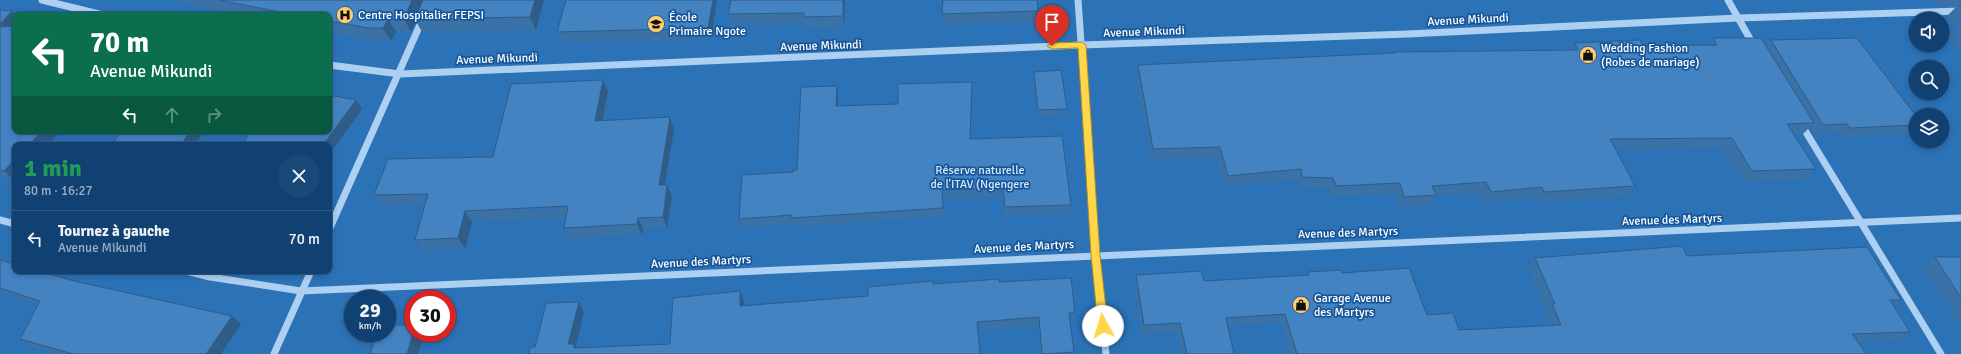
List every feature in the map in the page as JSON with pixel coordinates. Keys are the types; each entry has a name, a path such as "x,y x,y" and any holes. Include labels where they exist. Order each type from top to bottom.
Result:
{"street":[{"path":"42,0 91,12"},
{"path":"1078,0 1096,255 1106,354"},
{"path":"1728,0 1758,53"},
{"name":"Avenue Mikundi","path":"332,65 400,74 1082,45 1408,34 1738,18 1961,11"},
{"path":"332,223 400,74 425,13"},
{"path":"1795,114 1941,354"},
{"name":"Avenue des Martyrs","path":"198,274 301,291 1961,218"},
{"path":"0,220 12,223"},
{"path":"274,354 309,274"}],"green space":[{"name":"Réserve naturelle de l'ITAV (Ngengere","path":"0,0 1961,0 1961,354 0,354"}],"building":[{"path":"219,0 412,0 404,19 388,19 383,28 369,28 332,22 332,12 279,12"},
{"path":"423,0 535,0 530,17 415,19"},
{"path":"566,0 713,0 708,28 557,32"},
{"path":"731,0 843,0 843,16 804,17 804,13 728,14"},
{"path":"943,0 1037,0 1038,11 942,14"},
{"path":"0,10 12,11 0,24"},
{"path":"12,26 12,134 39,134 32,142 12,142 12,162 4,171 0,170 0,27"},
{"path":"1713,38 1761,38 1814,123 1787,124 1816,169 1752,171 1732,138 1610,139 1635,186 1544,192 1542,187 1491,192 1486,182 1432,186 1436,195 1404,197 1400,183 1336,186 1333,178 1302,177 1301,169 1228,176 1220,147 1153,149 1138,65 1394,53 1393,52 1578,50 1575,43 1640,40 1644,46 1717,45"},
{"path":"1857,38 1910,108 1909,125 1850,128 1847,124 1823,125 1771,40"},
{"path":"1061,70 1067,109 1038,110 1034,72"},
{"path":"603,80 595,121 670,117 659,185 667,185 663,217 638,218 637,224 564,228 568,206 465,211 458,238 415,240 428,194 374,195 388,159 493,157 511,84"},
{"path":"972,82 970,139 1062,136 1071,205 1005,207 1003,188 942,190 943,208 791,218 791,215 739,219 742,175 793,172 793,170 797,170 801,87 837,86 836,106 898,104 898,84"},
{"path":"332,96 356,100 332,133"},
{"path":"119,134 188,134 183,142 114,142"},
{"path":"248,134 331,134 325,142 244,142"},
{"path":"1682,246 1687,256 1867,247 1901,300 1890,300 1910,332 1852,334 1866,354 1297,354 1285,314 1226,318 1234,354 1187,354 1180,323 1144,325 1136,275 1201,271 1204,281 1309,275 1308,272 1341,270 1342,273 1409,268 1427,315 1453,313 1459,330 1561,325 1552,304 1555,304 1535,258"},
{"path":"1935,257 1961,257 1961,298"},
{"path":"0,260 12,263 12,274 50,274 74,281 232,316 206,354 73,354 20,339 40,301 0,288"},
{"path":"1071,278 1075,312 1069,313 1074,352 1042,354 1039,317 977,322 980,354 529,354 530,347 535,347 546,303 579,302 568,344 574,344 574,348 670,344 673,298 740,291 740,306 868,296 868,287 933,281 933,284 999,279 999,282"},
{"path":"396,325 404,325 404,342 410,342 407,354 370,354 374,342 396,342"}],"place":[{"name":"Centre Hospitalier FEPSI","path":"345,15"},
{"name":"École Primaire Ngote","path":"656,24"},
{"name":"Wedding Fashion (Robes de mariage)","path":"1588,55"},
{"name":"Garage Avenue des Martyrs","path":"1301,305"}],"route":[{"path":"1052,46 1082,45 1096,255 1103,326"}]}
